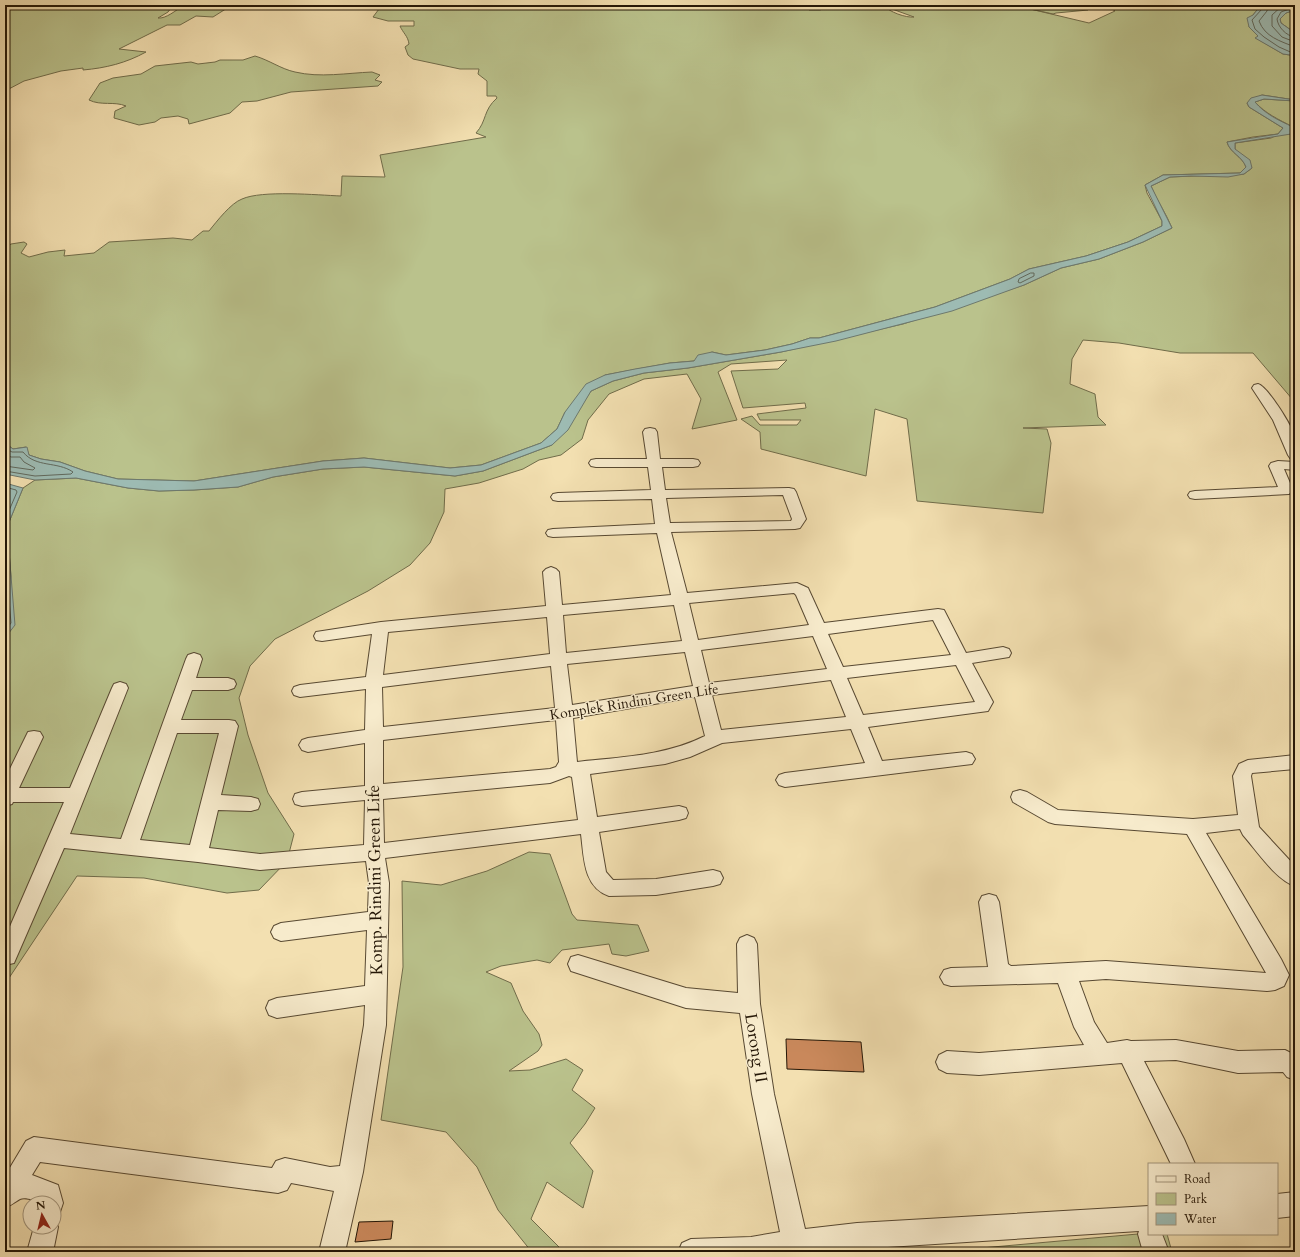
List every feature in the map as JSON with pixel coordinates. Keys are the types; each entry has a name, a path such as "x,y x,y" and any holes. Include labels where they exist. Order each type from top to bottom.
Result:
{"street":[{"path":"1258,388 1273,407 1289,436 1295,455"},
{"path":"650,432 660,494 663,528 712,733 719,738"},
{"path":"596,463 693,463"},
{"path":"1195,494 1284,492 1286,490 1276,466 1295,466"},
{"path":"553,533 663,528 795,525 799,519 789,492 558,497"},
{"path":"551,572 568,762 588,826 596,872 600,880 609,888 656,887 713,878"},
{"path":"322,636 381,627 797,588 803,592 876,768"},
{"path":"300,691 559,659 692,646 938,614 984,702 982,707 719,738 690,751 667,757 571,770 550,776 302,799"},
{"name":"Komp. Rindini Green Life","path":"332,1252 342,1215 370,1063 375,1025 379,882 374,852 373,792 375,751 373,735 374,682 381,627"},
{"name":"Komplek Rindini Green Life","path":"308,745 373,735 563,713 702,690 1003,653"},
{"path":"128,846 194,660"},
{"path":"185,684 228,684"},
{"path":"7,957 58,840 120,688"},
{"path":"170,727 230,726 198,854"},
{"path":"34,737 6,797 76,795"},
{"path":"785,780 876,768 966,759"},
{"path":"1295,762 1272,766 1248,767 1245,769 1242,776 1252,829 1295,878"},
{"path":"1020,797 1055,817 1117,820 1192,827 1252,829"},
{"path":"210,802 251,804"},
{"path":"58,840 128,846 260,862 374,852 588,826 679,813"},
{"path":"951,977 1007,976 1106,970 1267,982 1275,981 1278,979 1278,975 1274,966 1192,827"},
{"path":"989,902 998,964 1000,970 1007,976"},
{"path":"281,932 377,920"},
{"path":"747,944 750,1004"},
{"name":"Lorong II","path":"578,964 686,998 750,1004 763,1094 795,1242"},
{"path":"1065,973 1085,1027 1101,1054"},
{"path":"278,1008 376,994"},
{"path":"1128,1050 1176,1146 1183,1163"},
{"path":"947,1062 979,1064 1101,1054 1128,1050 1176,1050 1232,1061 1285,1061 1291,1064 1295,1069"},
{"path":"7,1194 34,1149 278,1181 285,1170 330,1179 349,1178"},
{"path":"7,1194 19,1187 24,1186 40,1190 49,1195"},
{"path":"1278,1206 1295,1204"},
{"path":"692,1252 751,1251 795,1242 858,1244 1148,1225"},
{"path":"40,1252 44,1235"},
{"path":"1151,1235 1156,1252"}],"green space":[{"path":"5,5 160,5 171,8 168,12 158,18 161,18 168,16 183,6 182,5 232,5 213,17 196,16 180,25 167,25 119,49 146,52 131,59 100,68 83,70 83,68 61,71 24,81 5,91"},
{"path":"382,5 810,5 809,10 820,10 825,8 826,5 883,5 893,12 914,17 892,9 887,5 1082,5 1088,10 1053,14 1026,8 1089,23 1115,11 1106,5 1261,5 1253,15 1249,27 1258,36 1256,38 1283,54 1290,55 1295,59 1295,100 1262,95 1247,103 1249,107 1283,128 1278,134 1227,142 1246,167 1240,173 1163,175 1145,185 1147,193 1162,221 1162,226 1128,242 1086,256 1029,269 1010,279 935,307 819,338 810,338 765,350 726,355 712,352 694,361 670,363 605,375 565,412 557,429 541,443 481,465 450,468 364,458 323,461 194,481 118,479 85,471 60,462 41,459 29,455 26,447 13,449 5,443 5,248 11,244 24,242 27,244 21,253 29,257 48,252 65,250 64,256 94,253 109,242 173,238 192,240 203,231 209,231 229,208 242,199 251,196 276,194 341,196 342,176 385,177 380,155 486,137 476,133 482,124 489,107 497,98 496,96 487,96 487,81 478,74 479,69 460,69 413,59 408,55 405,47 409,44 407,37 400,26 414,26 414,21 388,21 373,17"},
{"path":"1295,10 1295,33 1281,23 1280,19 1286,13"},
{"path":"255,56 290,71 304,74 334,75 372,72 380,75 375,80 382,82 378,86 291,92 257,101 242,102 230,113 189,124 188,119 178,116 161,118 155,122 139,125 114,118 115,111 126,106 98,103 89,100 100,83 113,78 141,74 155,66 191,62 198,64 220,60 243,60"},
{"path":"1264,99 1295,101 1295,400 1293,400 1253,353 1180,353 1119,343 1083,340 1072,359 1070,384 1095,394 1098,417 1106,425 1023,428 1047,429 1051,443 1043,513 917,501 907,419 875,409 866,476 761,449 760,432 741,419 752,416 760,425 797,425 801,420 760,420 757,414 806,408 805,403 743,408 731,371 778,369 787,360 731,364 718,372 737,420 692,429 701,399 687,374 644,379 609,394 588,420 582,439 561,455 539,460 523,469 479,483 445,489 444,512 430,543 410,565 368,591 275,639 250,666 239,698 248,735 268,793 294,834 287,861 259,890 227,893 144,878 77,876 5,984 5,637 11,577 7,527 23,488 35,480 76,478 128,488 159,491 194,490 238,487 273,477 323,469 364,467 455,476 483,471 552,445 591,391 613,381 644,373 688,368 781,352 903,324 1024,285 1061,268 1099,259 1143,242 1172,228 1151,186 1170,177 1244,174 1252,168 1235,149 1235,143 1271,138 1293,127 1277,119 1255,102"},
{"path":"529,852 550,854 572,914 577,920 638,925 649,951 626,956 612,954 609,944 562,950 550,963 537,960 501,966 486,972 511,983 523,1011 539,1034 542,1045 538,1051 509,1071 530,1070 566,1059 583,1070 572,1090 595,1108 570,1143 593,1171 583,1208 547,1182 531,1219 564,1252 531,1251 498,1210 477,1167 446,1132 381,1120 403,967 402,881 441,885 487,871"},
{"path":"1148,1233 1148,1235 1167,1235 1172,1252 937,1252"}],"water":[{"path":"1261,5 1295,5 1295,10 1286,13 1280,19 1281,23 1295,33 1295,59 1290,55 1283,54 1255,38 1258,36 1249,27 1247,18 1253,15"},
{"path":"1262,95 1295,100 1264,99 1255,102 1267,113 1293,127 1291,134 1235,143 1235,149 1250,160 1252,168 1244,174 1228,177 1170,177 1151,186 1172,228 1143,242 1099,259 1061,268 1024,285 952,311 836,341 688,368 644,373 613,381 591,391 568,430 552,445 483,471 455,476 364,467 323,469 273,477 238,487 159,491 128,488 76,478 35,480 5,474 5,443 13,449 27,447 29,455 41,459 60,462 85,471 118,479 194,481 323,461 364,458 450,468 481,465 541,443 557,429 565,412 586,384 605,375 670,363 694,361 698,355 712,352 726,355 765,350 810,338 819,338 935,307 1010,279 1029,269 1086,256 1128,242 1162,226 1162,221 1145,185 1163,175 1240,173 1246,167 1227,142 1278,134 1283,128 1249,107 1247,103 1251,98"},
{"path":"5,483 23,488 7,527 15,625 5,638"}],"building":[{"path":"786,1039 861,1042 864,1072 787,1069"},
{"path":"393,1221 391,1239 355,1242 359,1222"}]}
